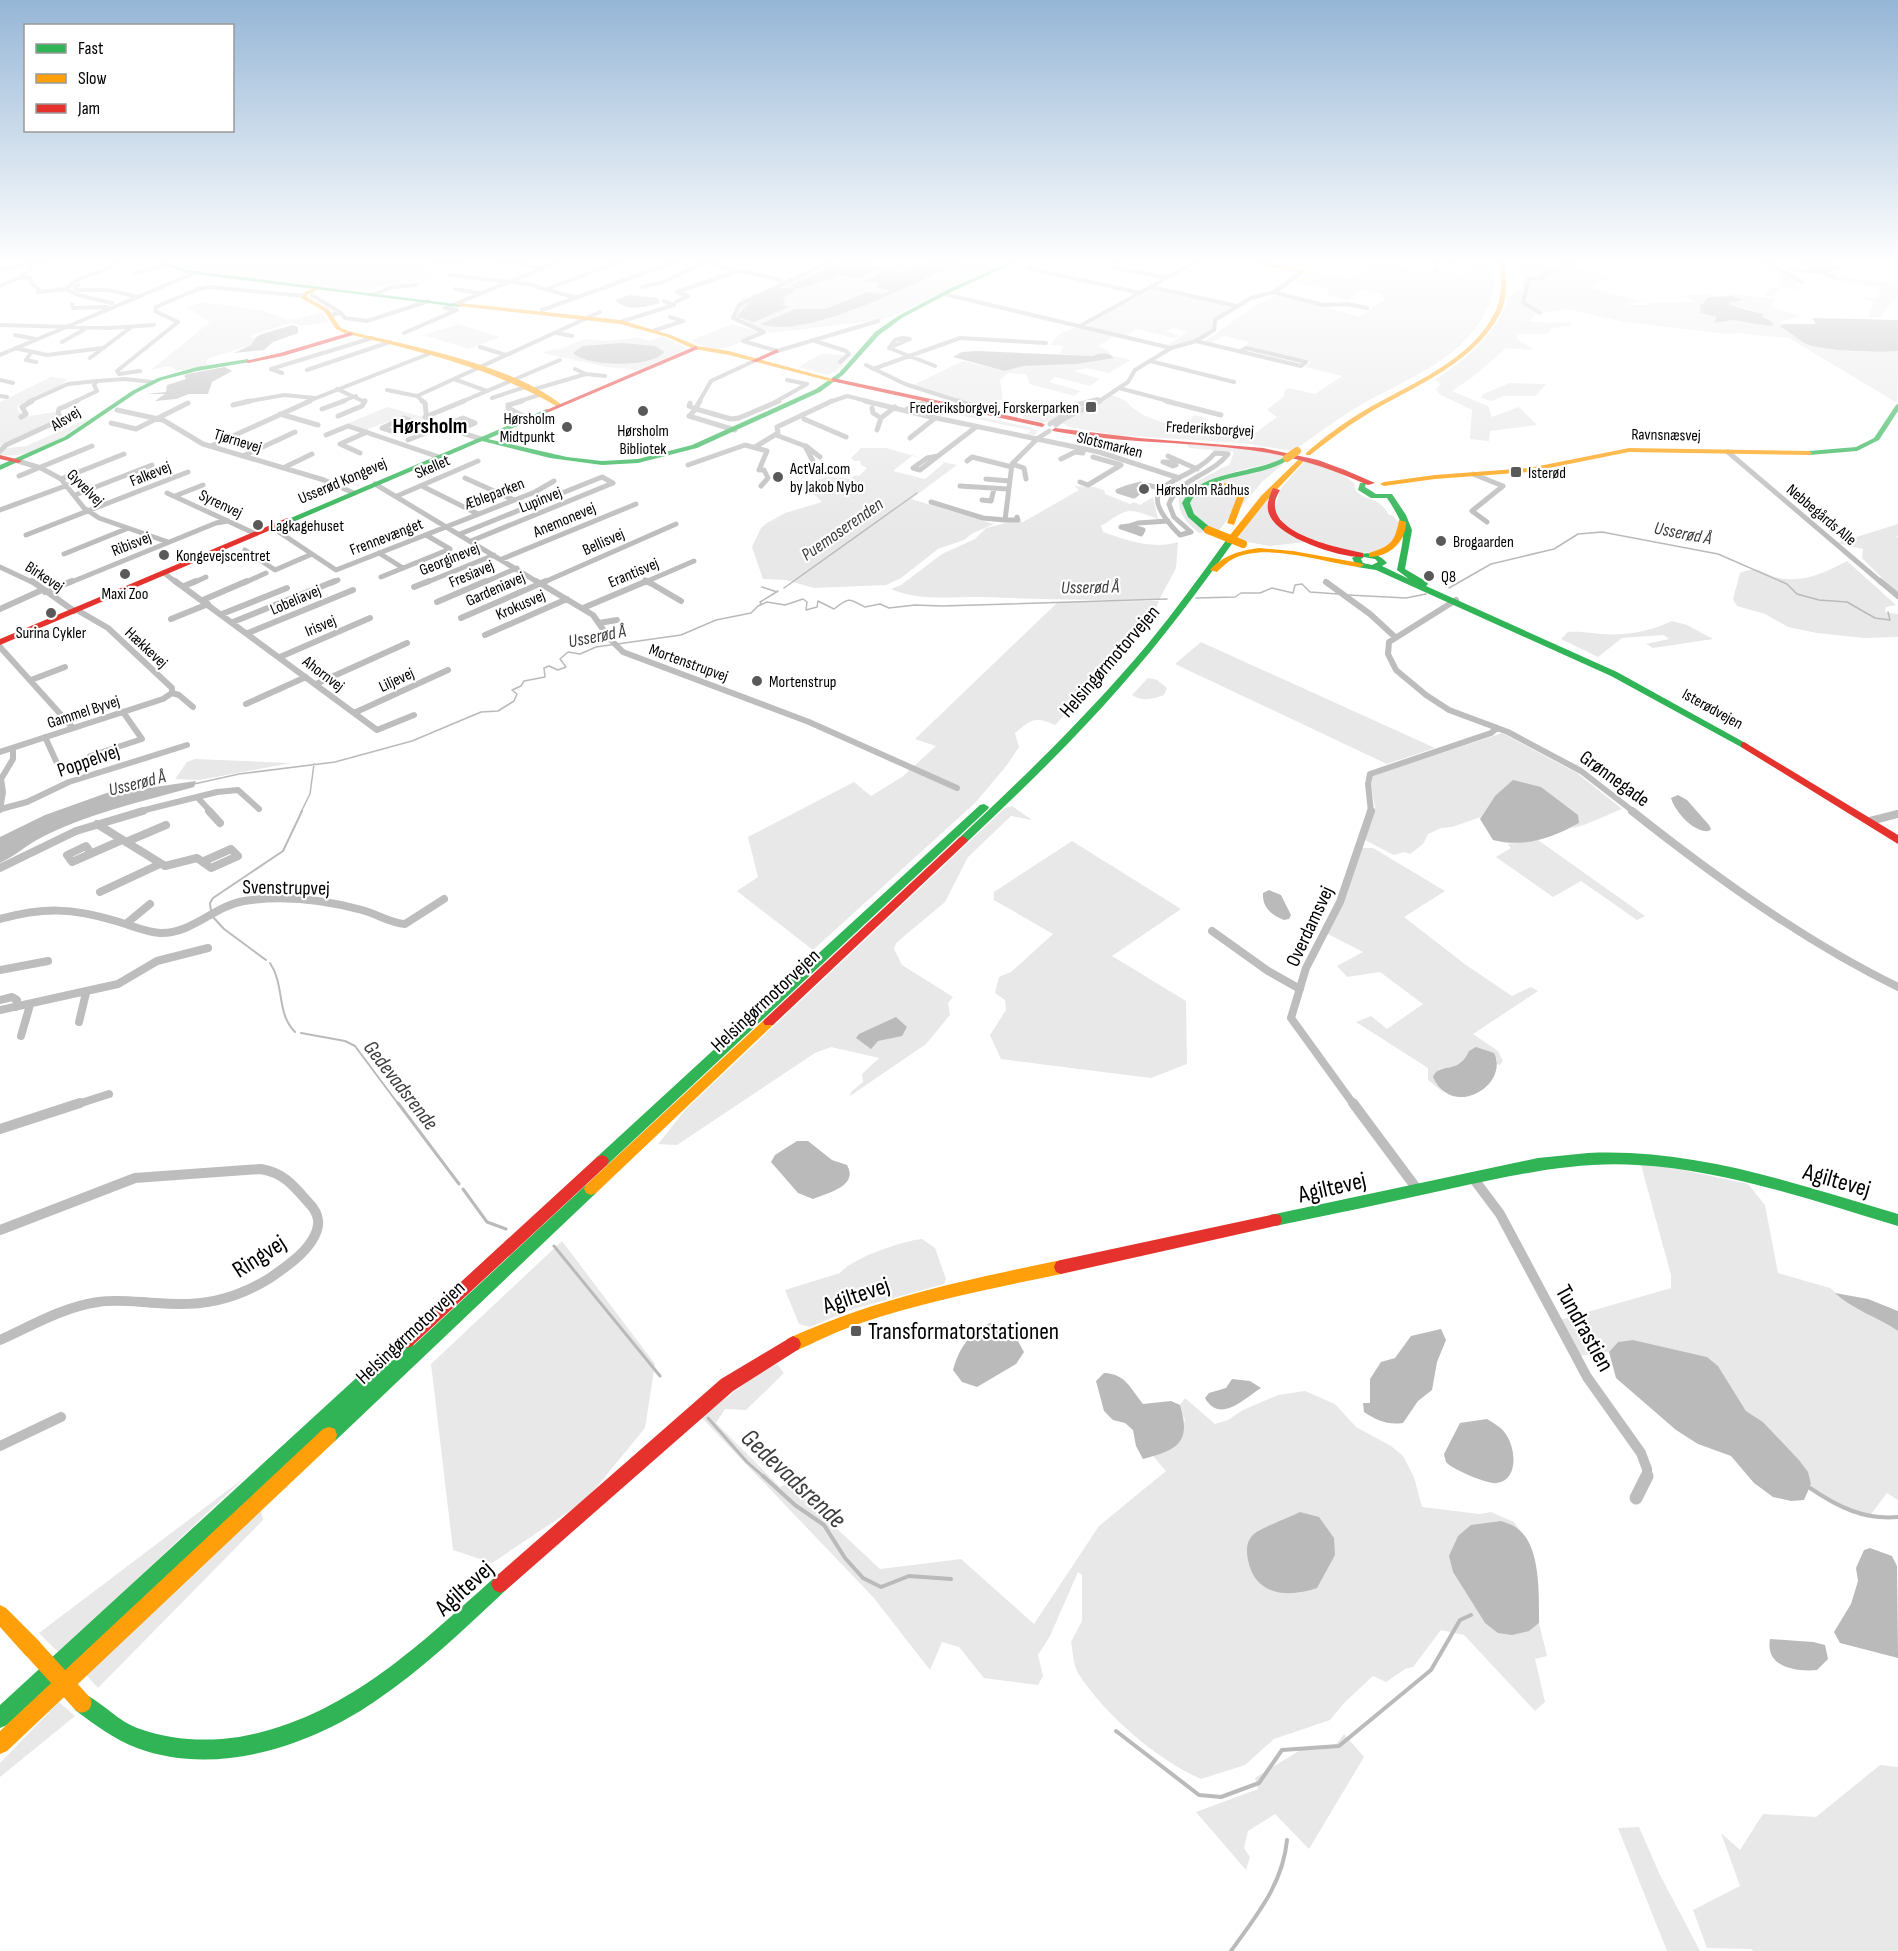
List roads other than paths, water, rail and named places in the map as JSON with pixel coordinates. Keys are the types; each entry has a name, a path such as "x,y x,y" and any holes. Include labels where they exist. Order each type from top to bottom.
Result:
{"main road":[{"name":"Alsvej","path":"0,468 66,438 152,382 197,369 281,355 298,350"},
{"path":"420,350 514,381 535,390 560,406"},
{"name":"Usserød Kongevej","path":"0,642 691,350"},
{"path":"709,350 734,354 775,368 832,382"},
{"path":"481,439 607,464 647,461 686,451 798,402 832,382 849,367 863,350"},
{"name":"Helsingørmotorvejen","path":"0,1718 1026,768 1089,703 1140,645 1231,524 1264,487 1299,454 1353,415 1452,356 1458,350"},
{"name":"Helsingørmotorvejen","path":"0,1744 1030,777 1100,704 1174,616 1238,527 1285,474 1299,454 1353,419 1439,370 1465,350"},
{"path":"754,361 777,351"},
{"path":"754,361 832,382"},
{"name":"Frederiksborgvej","path":"832,382 889,392 917,401"},
{"name":"Frederiksborgvej","path":"832,382 1047,429 1144,440 1250,446 1288,452 1330,465 1367,484 1361,488 1364,492 1386,491"},
{"name":"Ravnsnæsvej","path":"1386,491 1415,480 1536,469 1629,450 1813,454 1857,449 1877,439 1898,406"},
{"path":"1,451 18,461"},
{"path":"1299,454 1264,469 1225,476 1200,486 1189,497 1188,508 1194,519 1208,531 1243,544 1263,548 1318,552 1370,561 1391,547 1402,533 1400,519 1384,499 1386,491"},
{"path":"1285,474 1271,497 1270,507 1273,517 1291,532 1370,561"},
{"path":"1200,486 1223,484 1242,493 1231,524"},
{"path":"1386,491 1401,511 1408,532 1408,544 1400,567 1403,573 1424,584"},
{"path":"1174,616 1190,602 1218,566 1234,555 1253,552 1292,553 1335,563 1370,561 1401,543 1408,532"},
{"path":"1263,548 1323,545"},
{"name":"Isterødvejen","path":"1370,561 1424,584 1455,601"},
{"name":"Isterødvejen","path":"1370,561 1614,674 1701,720 1898,840"},
{"name":"Agiltevej","path":"0,1614 82,1703 112,1726 133,1737 163,1747 195,1750 232,1748 268,1741 306,1728 338,1713 375,1690 412,1662 700,1406 750,1368 805,1336 845,1319 904,1301 1417,1189 1576,1159 1638,1159 1676,1163 1726,1173 1898,1220"}],"street":[{"path":"20,350 30,354 82,353 94,350"},
{"path":"90,358 100,350"},
{"path":"140,371 125,375 117,371 143,350"},
{"path":"282,373 271,369 335,350"},
{"path":"307,370 366,350"},
{"path":"489,350 506,356"},
{"path":"417,396 519,350"},
{"path":"774,350 780,350"},
{"path":"840,362 849,354 843,350"},
{"path":"896,350 935,366"},
{"path":"873,369 923,350"},
{"path":"1005,520 1012,465 1047,429 1065,417 1086,410 1130,380 1135,370 1168,350"},
{"path":"1237,350 1301,366 1306,362 1255,350"},
{"path":"211,446 315,398 431,353"},
{"path":"30,354 26,360 36,362"},
{"path":"425,418 560,360"},
{"path":"734,429 689,416 711,381 754,361"},
{"path":"1149,361 1234,382"},
{"path":"866,365 917,401"},
{"path":"575,369 586,374 605,376"},
{"path":"492,398 535,390 586,374"},
{"path":"21,417 26,414 22,407 26,403 68,384 125,379 152,382"},
{"path":"454,379 487,391"},
{"path":"0,380 13,383"},
{"path":"690,403 689,406 731,419 739,418 789,396 807,384 787,380"},
{"path":"1,451 60,420 59,410 97,391 94,385 97,381"},
{"path":"1119,388 1221,415"},
{"path":"338,389 365,399 366,403 338,416"},
{"path":"255,390 263,397"},
{"path":"387,390 417,396 425,403 425,418"},
{"path":"529,419 508,408 508,405 535,390"},
{"path":"233,405 290,393 315,398"},
{"path":"0,396 7,398"},
{"path":"322,409 356,396"},
{"path":"755,447 776,435 777,427 800,414 812,413 843,396 895,407"},
{"path":"877,430 880,418 895,407 917,401 983,409"},
{"name":"Slotsmarken","path":"917,401 935,417 976,427 1047,429 1099,452 1176,477"},
{"path":"111,423 136,429 188,403"},
{"path":"872,408 873,413 880,418"},
{"name":"Tjørnevej","path":"117,410 158,418 211,446 334,484 354,493"},
{"path":"280,414 318,425"},
{"path":"910,438 935,417"},
{"path":"417,423 395,432 382,428 402,418 417,423 435,429"},
{"path":"425,418 481,439"},
{"path":"408,440 463,418 475,423 456,431"},
{"path":"804,419 846,437"},
{"path":"820,420 825,427"},
{"path":"326,435 348,426 372,432 394,440 393,443 439,457"},
{"path":"938,456 976,427"},
{"path":"243,456 295,432"},
{"path":"360,453 339,444 367,432"},
{"path":"776,435 805,446 820,457"},
{"path":"688,465 745,445 767,451 759,470"},
{"path":"19,476 92,446"},
{"path":"805,446 814,465"},
{"path":"1061,459 1075,452 1121,465 1088,485 1080,482"},
{"path":"1093,457 1099,452"},
{"name":"Nebbegårds Alle","path":"1728,452 1898,596"},
{"path":"1215,453 1228,453 1222,464 1192,478 1175,491 1170,504 1178,520 1191,532 1180,535 1166,522 1158,506 1158,500 1163,488 1176,477 1197,468 1210,461 1215,453"},
{"path":"61,479 124,454"},
{"path":"283,468 312,454"},
{"name":"Slotsmarken","path":"1168,456 1206,473"},
{"path":"967,461 972,457 1024,468 1026,479"},
{"name":"Gyvelvej","path":"18,461 41,468 61,479 88,511 100,519 168,542"},
{"name":"Skellet","path":"397,496 478,461"},
{"path":"75,495 152,465"},
{"path":"751,477 755,470 764,470 768,478 761,486"},
{"name":"Falkevej","path":"26,535 188,472"},
{"path":"1473,474 1503,486 1472,511 1487,522"},
{"name":"Lupinvej","path":"460,534 602,477 613,483 471,541"},
{"path":"465,478 514,500"},
{"path":"986,479 1010,480"},
{"name":"Æbleparken","path":"447,526 514,500 550,482"},
{"name":"Mortenstrupvej","path":"375,484 583,608 593,615 614,644 630,655 809,722 957,788"},
{"name":"Slotsmarken","path":"1126,488 1140,484 1175,491"},
{"path":"0,510 68,485"},
{"name":"Syrenvej","path":"175,496 203,485"},
{"path":"422,486 478,514"},
{"path":"960,486 993,492 1008,489"},
{"path":"982,497 991,501 993,492"},
{"name":"Syrenvej","path":"167,493 256,534"},
{"path":"931,502 984,518 1018,520 1017,517"},
{"name":"Anemonevej","path":"502,560 636,504"},
{"path":"1129,526 1138,523 1178,520"},
{"name":"Ribisvej","path":"0,609 216,523 228,521"},
{"name":"Bellisvej","path":"541,583 676,524"},
{"name":"Frennevænget","path":"315,556 336,570 447,526"},
{"path":"63,554 126,529"},
{"path":"279,532 315,556"},
{"path":"381,577 450,549 426,535"},
{"path":"245,549 275,570 315,556"},
{"path":"379,553 403,568"},
{"name":"Georginevej","path":"414,587 494,555"},
{"path":"288,574 285,572 315,556"},
{"name":"Erantisvej","path":"583,608 694,561"},
{"name":"Birkevej","path":"0,567 29,579 75,610"},
{"name":"Fresiavej","path":"437,602 517,568"},
{"path":"0,577 13,572"},
{"name":"Ahornvej","path":"164,573 378,730 414,715"},
{"path":"171,619 266,573"},
{"path":"184,586 206,577"},
{"path":"233,622 338,580"},
{"path":"645,580 681,601"},
{"path":"1326,582 1370,614 1384,630 1395,637 1455,601"},
{"name":"Gardeniavej","path":"461,618 541,583"},
{"path":"222,614 287,588"},
{"name":"Lobeliavej","path":"248,633 353,590"},
{"name":"Krokusvej","path":"485,634 567,598"},
{"name":"Hækkevej","path":"75,610 110,630 171,687 172,693 179,694 193,707"},
{"name":"Irisvej","path":"280,657 370,618"},
{"path":"599,623 617,620"},
{"name":"Grønnegade","path":"1395,637 1389,642 1388,654 1396,670 1449,710 1497,728 1581,771 1677,846 1805,935 1851,964 1898,987"},
{"path":"316,684 407,643"},
{"path":"0,647 73,728"},
{"path":"31,680 65,667"},
{"name":"Liljevej","path":"354,713 448,670"},
{"path":"246,704 306,676"},
{"name":"Gammel Byvej","path":"0,752 164,699 172,693"},
{"path":"90,756 142,739 123,712"},
{"name":"Overdamsvej","path":"1417,1189 1296,1027 1291,1018 1292,1012 1306,968 1340,902 1371,815 1368,783 1370,774 1497,728"},
{"path":"45,737 56,761"},
{"name":"Poppelvej","path":"1,810 27,802 69,782 187,745"},
{"path":"1,810 3,792 1,779 13,759 13,748"},
{"path":"0,868 26,858 58,838 97,824 198,798 238,790 259,809"},
{"path":"198,798 220,823"},
{"path":"1870,821 1898,814"},
{"path":"97,824 160,864 172,866 197,858 204,861"},
{"path":"91,853 166,825"},
{"path":"100,892 160,864"},
{"name":"Svenstrupvej","path":"0,919 42,909 66,907 127,924 143,931 169,933 186,928 212,912 234,903 265,900 336,904 375,913 399,924 405,924 444,899"},
{"path":"127,924 150,904"},
{"path":"1212,931 1268,971 1300,989"},
{"path":"0,1010 86,993 118,984 157,961 208,948"},
{"path":"0,970 48,961"},
{"path":"79,1022 86,993"},
{"path":"0,1000 12,998 17,1000 16,1006"},
{"path":"21,1036 30,1005"},
{"path":"0,1129 109,1094"},
{"name":"Ringvej","path":"0,1230 135,1178 261,1169 287,1177 318,1212 319,1221 318,1232 302,1255 235,1297 203,1304 99,1302 73,1308 0,1341"},
{"name":"Tundrastien","path":"1473,1178 1490,1195 1564,1337 1607,1409 1647,1467 1647,1478 1635,1498"},
{"path":"0,1446 61,1417"}],"waterway":[{"name":"Puemoserenden","path":"784,588 917,493"},
{"name":"Usserød Å","path":"1449,588 1491,564 1554,549 1578,534 1602,532 1718,554 1787,584 1797,594 1819,600 1847,602 1875,618 1890,620 1888,612"},
{"name":"Usserød Å","path":"1196,598 1235,597 1241,593 1260,593 1272,588 1293,593 1295,585 1302,584 1310,592 1338,594"},
{"path":"762,587 777,592"},
{"name":"Puemoserenden","path":"761,604 760,602 777,592"},
{"name":"Usserød Å","path":"1348,595 1406,598 1426,594"},
{"name":"Usserød Å","path":"314,765 335,762 412,741 481,712 498,711 514,701 517,694 512,690 521,686 524,681 545,677 544,668 549,666 558,670 566,667 560,659 568,652 580,654 596,647 681,635 716,620 751,613 758,606 767,602 785,605 803,599 807,602 806,610 817,607 818,601 834,609 849,600 865,607 880,604 889,608 915,605 1167,599"},
{"name":"Usserød Å","path":"194,784 239,774 314,765"},
{"name":"Gedevadsrende","path":"301,812 310,794 314,765"},
{"name":"Gedevadsrende","path":"211,911 210,903 213,898 283,851 302,811"},
{"name":"Gedevadsrende","path":"213,917 224,929 266,960"},
{"name":"Gedevadsrende","path":"270,963 278,980 285,1016 295,1032"},
{"name":"Gedevadsrende","path":"301,1033 345,1041 355,1046 399,1105"},
{"name":"Gedevadsrende","path":"398,1103 459,1184"},
{"name":"Gedevadsrende","path":"463,1189 487,1222 506,1229"},
{"name":"Gedevadsrende","path":"554,1246 660,1376"},
{"name":"Gedevadsrende","path":"708,1418 747,1462 764,1477"},
{"name":"Gedevadsrende","path":"763,1476 795,1505 824,1525 845,1558 863,1578 881,1587 909,1576 951,1579"},
{"path":"1810,1488 1852,1511 1874,1516 1898,1517"},
{"name":"Gedevadsrende","path":"1116,1731 1199,1795 1221,1797 1259,1783 1282,1750 1339,1746 1431,1670 1460,1620 1471,1615"},
{"path":"1231,1951 1267,1899 1280,1871 1287,1840"}],"place":[{"name":"Frederiksborgvej, Forskerparken","path":"1091,407"},
{"name":"Hørsholm Bibliotek","path":"643,411"},
{"name":"Hørsholm Midtpunkt","path":"567,427"},
{"name":"Isterød","path":"1516,472"},
{"name":"ActVal.com by Jakob Nybo","path":"778,477"},
{"name":"Hørsholm Rådhus","path":"1144,489"},
{"name":"Lagkagehuset","path":"258,525"},
{"name":"Brogaarden","path":"1441,541"},
{"name":"Kongevejscentret","path":"164,555"},
{"name":"Maxi Zoo","path":"125,574"},
{"name":"Q8","path":"1429,576"},
{"name":"Surina Cykler","path":"51,613"},
{"name":"Mortenstrup","path":"757,681"},
{"name":"Transformatorstationen","path":"856,1331"}],"district":[{"name":"Hørsholm","path":"430,425"}]}
